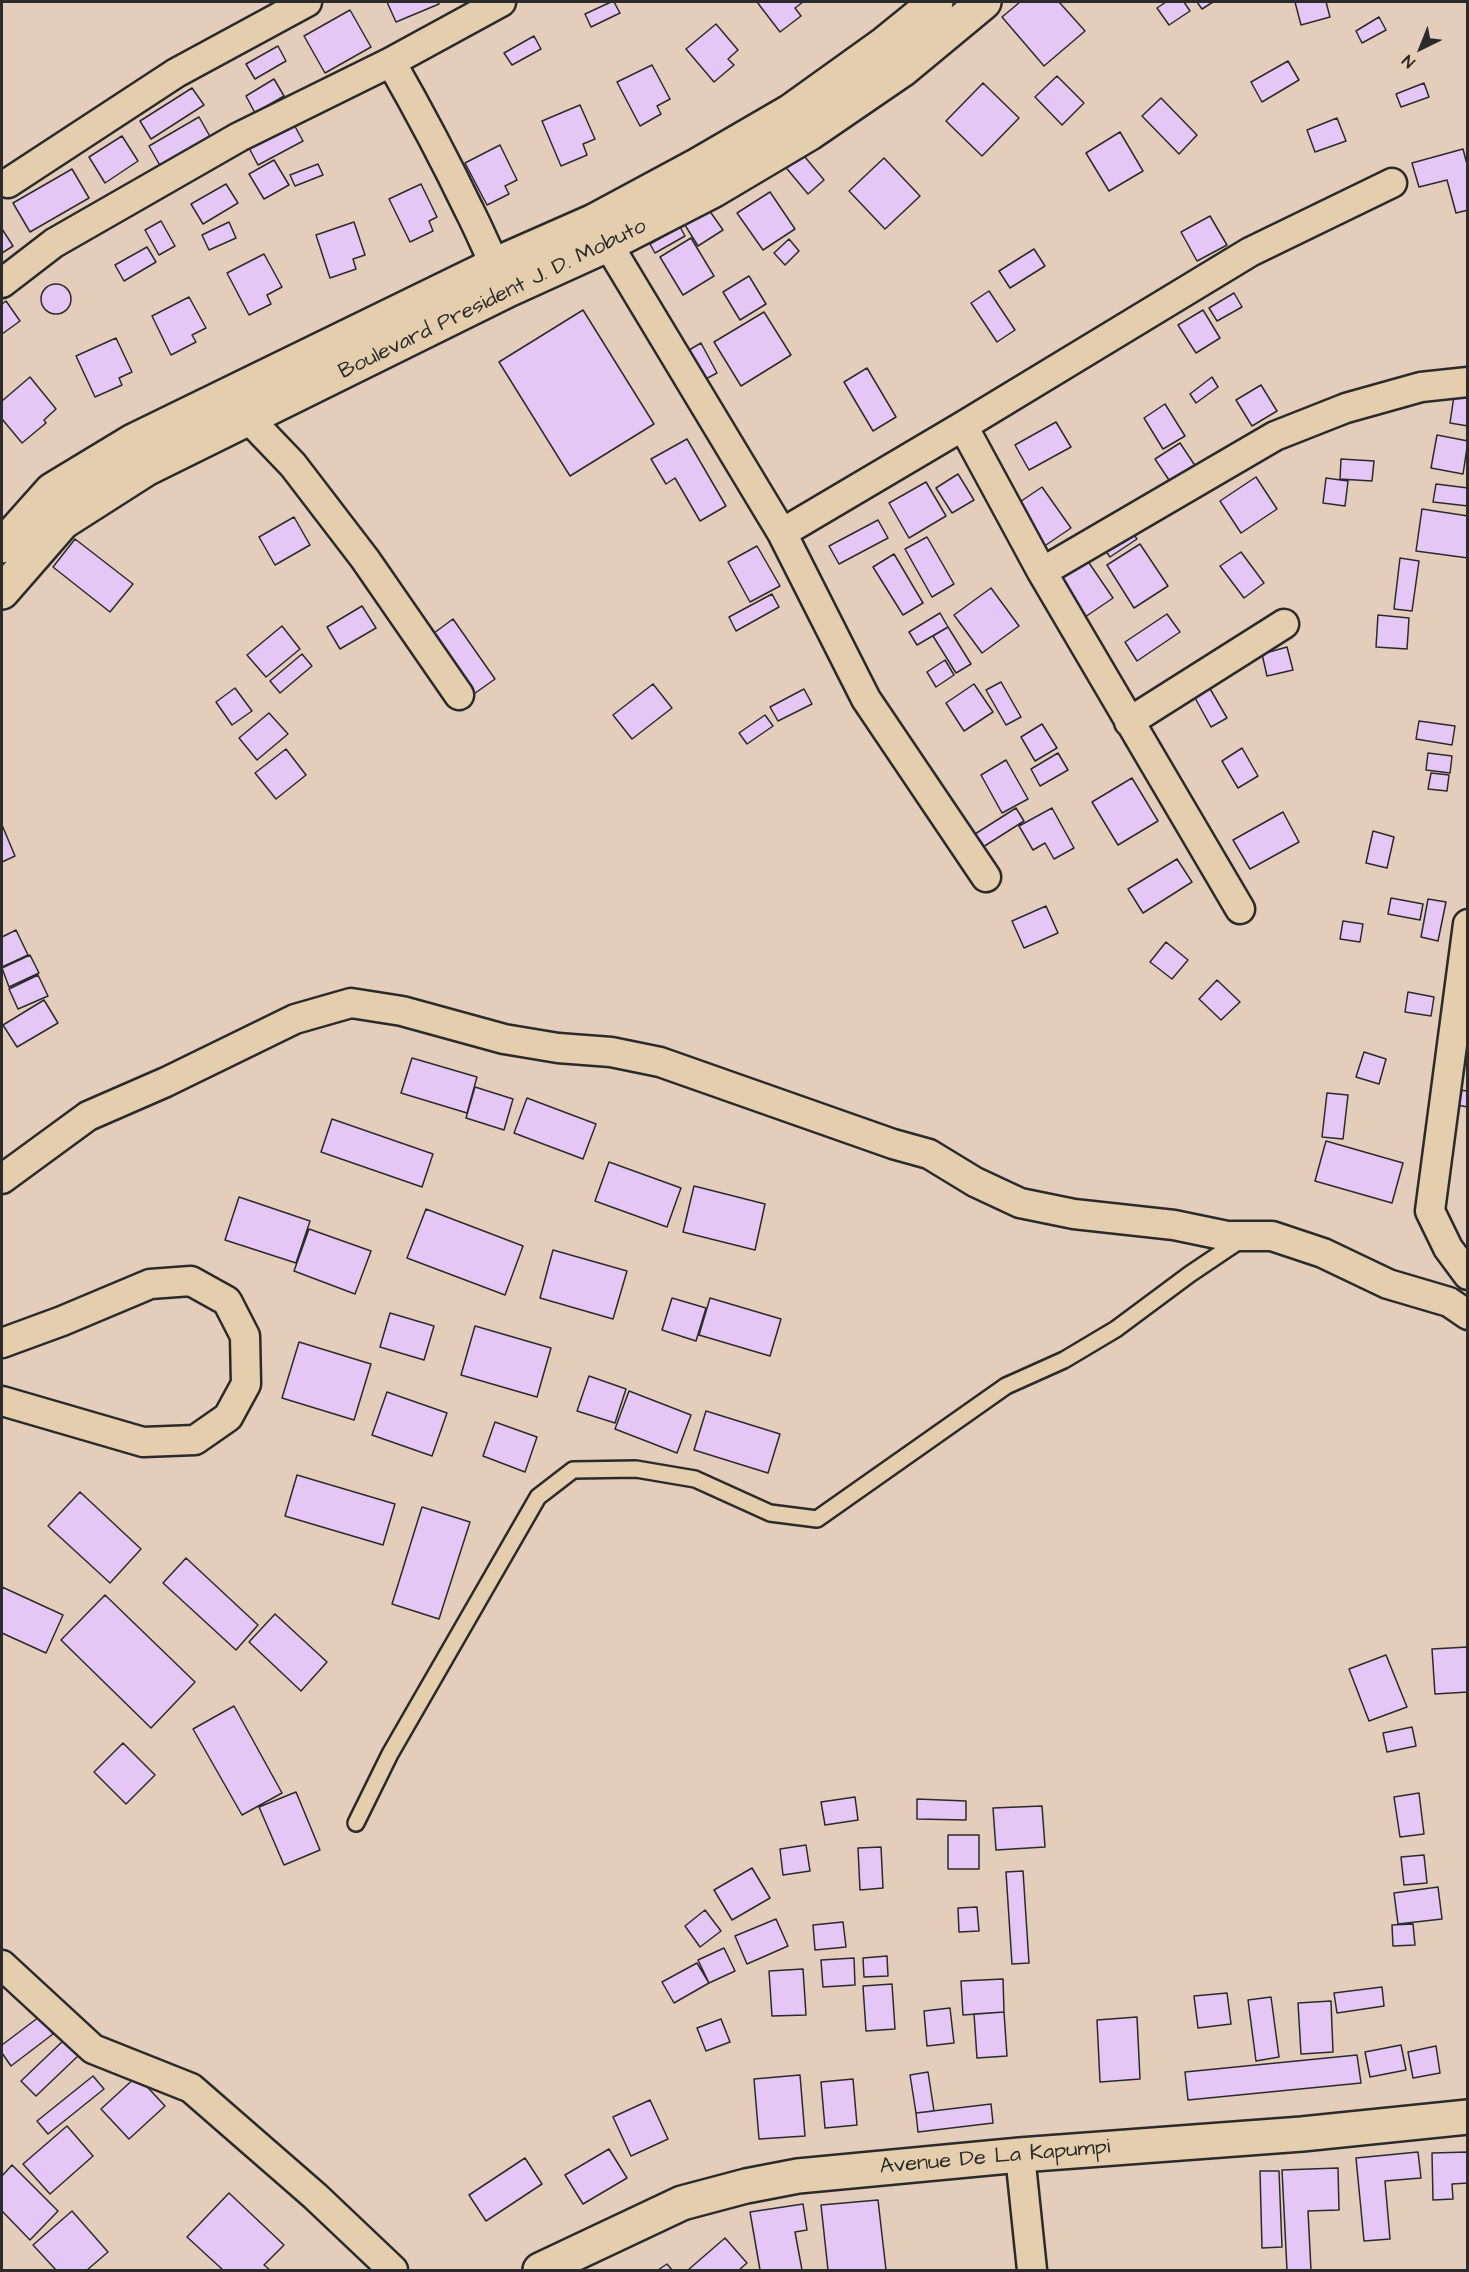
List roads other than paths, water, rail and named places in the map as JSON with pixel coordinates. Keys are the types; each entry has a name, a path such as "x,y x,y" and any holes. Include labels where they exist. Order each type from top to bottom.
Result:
{"street":[{"path":"8,183 176,73 307,2"},
{"path":"2,283 54,243 239,137 391,62 501,2"},
{"name":"Boulevard President J. D. Mobuto","path":"600,233 698,165 791,111 883,45 936,2"},
{"name":"Boulevard President J. D. Mobuto","path":"2,592 63,522 243,405 501,277 600,233 714,190 810,133 902,70 984,2"},
{"path":"391,62 436,142 501,277"},
{"path":"783,533 1250,252 1392,183"},
{"path":"600,233 783,533 866,699 987,877"},
{"path":"1042,572 1275,436 1347,408 1421,387 1467,382"},
{"path":"243,405 293,465 365,559 459,695"},
{"name":"Boulevard President J. D. Mobuto","path":"2,546 52,490 133,441 243,405"},
{"path":"963,426 1042,572 1240,909"},
{"path":"1129,722 1284,624"},
{"path":"1467,924 1430,1211 1448,1248 1467,1275"},
{"path":"2,1179 88,1116 166,1082 295,1019 351,1003 402,1011 504,1039 558,1048 610,1052 660,1062 893,1144 929,1154 975,1182 1020,1203 1074,1214 1174,1225 1227,1236 1272,1236 1323,1253 1388,1284 1449,1302 1467,1315"},
{"path":"2,1343 150,1284 191,1281 226,1301 245,1336 246,1384 228,1417 195,1440 143,1442 2,1401"},
{"path":"2,1965 93,2049 191,2088 315,2196 393,2271"},
{"name":"Avenue De La Kapumpi","path":"540,2271 682,2203 746,2186 798,2176 1302,2134 1467,2117"},
{"path":"1020,2156 1032,2271"}],"lane":[{"path":"356,1823 390,1754 538,1497 573,1470 636,1469 695,1479 770,1513 817,1518 1006,1386 1064,1360 1116,1329 1190,1274 1248,1235"}]}
